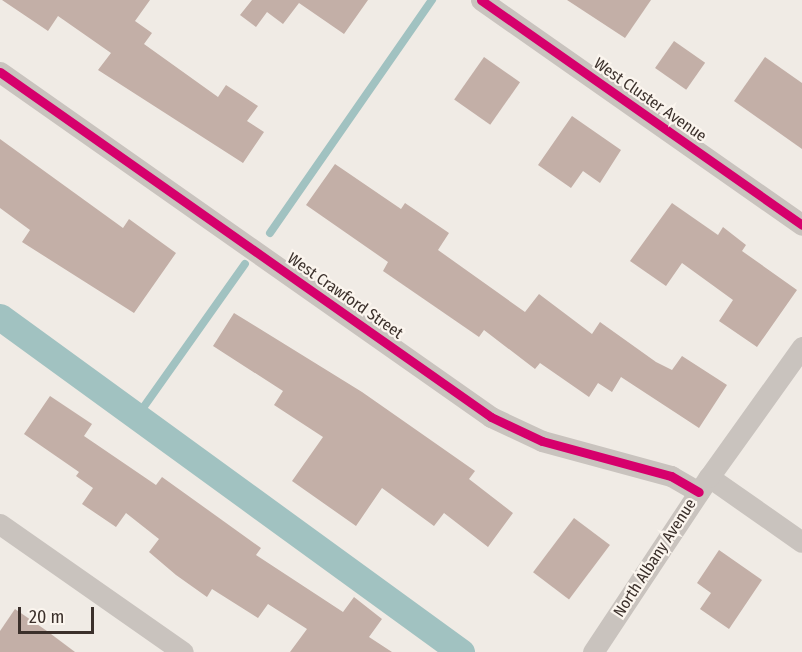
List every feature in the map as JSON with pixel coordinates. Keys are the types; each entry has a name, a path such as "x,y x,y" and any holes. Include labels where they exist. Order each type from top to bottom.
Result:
{"street":[{"name":"West Cluster Avenue","path":"481,0 802,225"},
{"name":"West Crawford Street","path":"0,72 492,417 542,441 704,485 802,542"},
{"name":"North Albany Avenue","path":"593,652 704,485 802,347"},
{"path":"0,524 183,652"}],"building":[{"path":"2,0 150,0 135,21 152,33 144,44 218,97 226,85 258,106 247,121 264,132 243,163 98,70 111,53 58,16 48,31"},
{"path":"252,0 368,0 344,34 299,3 283,24 267,12 256,27 240,15"},
{"path":"567,0 651,0 625,38"},
{"path":"674,41 705,63 686,90 655,68"},
{"path":"484,57 520,82 490,125 454,100"},
{"path":"765,57 802,83 802,149 734,101"},
{"path":"572,116 621,150 600,183 583,171 571,188 538,165"},
{"path":"0,139 123,228 129,219 176,253 134,313 22,242 30,230 0,208"},
{"path":"335,164 401,209 405,203 449,233 438,250 525,312 539,294 592,334 600,322 656,362 672,370 682,356 727,385 699,428 621,377 612,392 598,383 589,397 540,363 535,369 484,330 479,337 383,271 388,262 306,205"},
{"path":"672,203 718,235 723,227 746,245 742,251 797,290 757,347 719,321 733,300 682,263 666,286 630,261"},
{"path":"234,313 362,392 475,471 469,479 513,513 488,547 444,513 434,526 382,488 356,526 292,481 323,437 274,405 283,391 213,346"},
{"path":"50,396 92,424 84,436 156,485 162,477 261,548 256,555 343,612 354,597 382,619 369,637 392,652 290,652 307,629 268,604 258,618 212,589 207,597 176,575 149,552 159,539 126,513 116,527 82,504 93,488 76,476 79,472 24,434"},
{"path":"574,518 610,545 569,599 533,572"},
{"path":"719,550 762,580 729,629 700,609 711,593 697,583"},
{"path":"15,609 75,652 0,652 0,631"}],"waterway":[{"path":"270,233 432,0"},
{"path":"138,415 245,264"},
{"path":"0,317 461,652"}],"cycle path":[{"path":"481,0 802,225"},
{"path":"0,72 491,417 542,441 671,476 699,492"}]}
